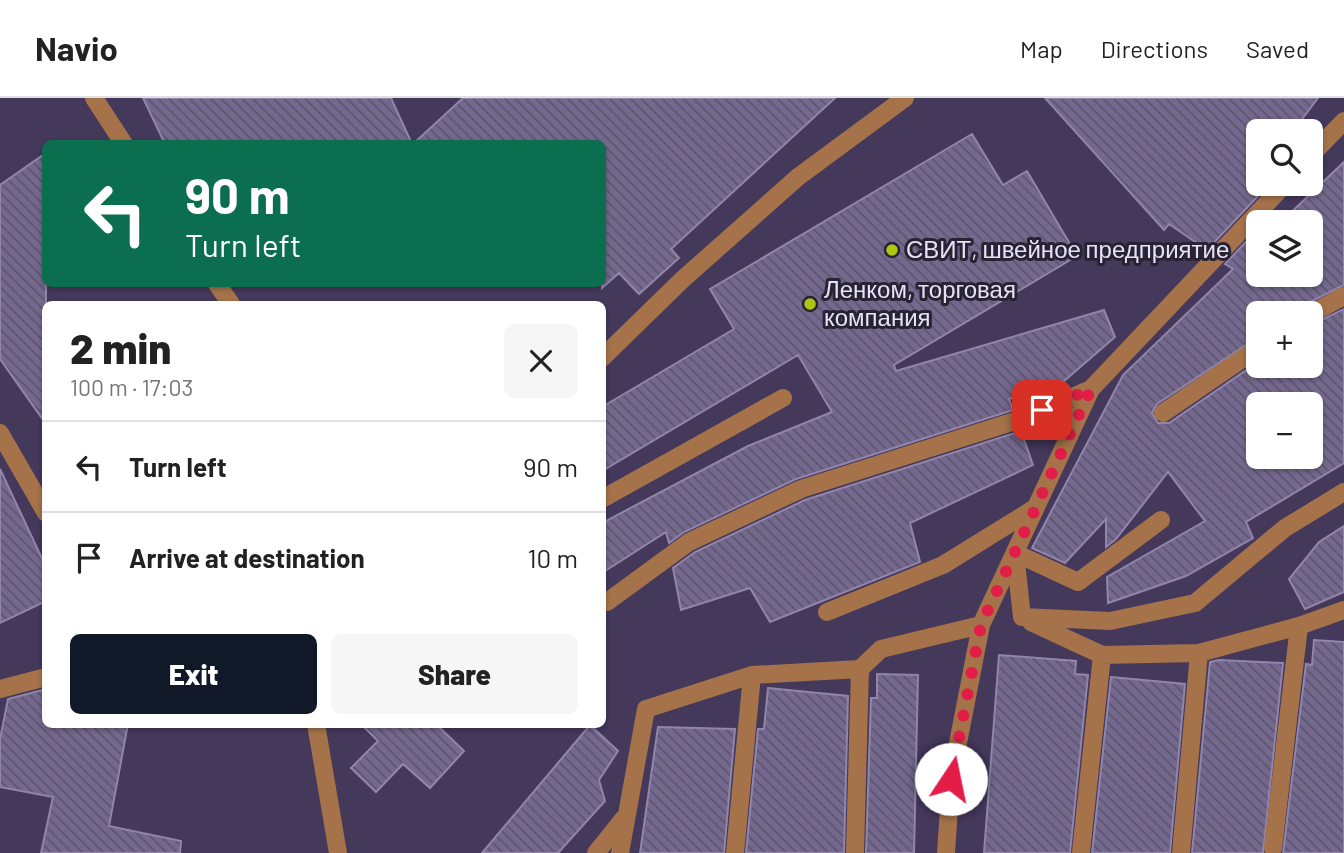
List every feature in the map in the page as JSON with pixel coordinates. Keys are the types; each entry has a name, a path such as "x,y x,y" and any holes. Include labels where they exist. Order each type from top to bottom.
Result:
{"street":[{"path":"94,98 121,140"},
{"path":"606,354 683,279 798,177 905,98"},
{"path":"1323,143 1344,121"},
{"path":"946,853 951,779 981,625 1091,389 1274,196"},
{"path":"1323,307 1344,296"},
{"path":"1163,413 1246,356"},
{"path":"606,602 689,542 801,489 1018,420 1091,389"},
{"path":"606,497 783,398"},
{"path":"0,433 42,506"},
{"path":"1022,617 1110,621 1195,603 1284,528 1344,492"},
{"path":"827,612 943,565 1035,508"},
{"path":"1014,552 1078,582 1161,520"},
{"path":"1014,552 1022,617"},
{"path":"1022,617 1102,655 1199,653 1299,626 1344,610"},
{"path":"621,853 646,709 752,675 860,669 881,649 981,625"},
{"path":"1273,848 1299,626"},
{"path":"1181,853 1199,653"},
{"path":"1081,852 1102,655"},
{"path":"855,852 860,669"},
{"path":"735,853 752,675"},
{"path":"0,689 42,678"},
{"path":"317,728 338,853"},
{"path":"596,853 626,815"}],"building":[{"path":"143,98 391,98 410,140 163,140"},
{"path":"463,98 835,98 671,249 679,258 639,294 619,273 606,284 606,140 417,140"},
{"path":"1045,98 1318,98 1302,119 1246,119 1246,196 1258,196 1207,250 1169,224 1164,230"},
{"path":"972,134 1003,185 1027,171 1077,256 894,365 896,371 1104,310 1115,337 1064,381 1009,399 1013,410 796,479 684,532 669,543 666,532 606,570 606,521 748,446 832,412 798,355 606,469 606,405 734,329 710,289"},
{"path":"42,156 42,287 46,287 46,301 42,301 42,418 0,359 0,185"},
{"path":"1344,162 1344,285 1312,301 1246,301 1246,345 1157,404 1152,413 1158,423 1169,423 1246,370 1246,378 1323,378 1323,319 1344,309 1344,463 1246,522 1253,538 1186,576 1108,603 1107,577 1205,521 1168,472 1116,539 1106,547 1106,519 1065,563 1032,548 1123,375 1233,269 1225,264 1246,242 1246,287 1323,287 1323,210 1294,210 1308,196 1323,196 1323,182"},
{"path":"1021,431 1033,465 910,523 920,562 770,622 750,588 681,610 673,568 695,552 805,500"},
{"path":"0,469 42,558 42,603 0,623"},
{"path":"1344,526 1344,592 1305,609 1289,579 1319,542"},
{"path":"1314,640 1344,642 1344,853 1283,853 1306,664 1312,665"},
{"path":"999,655 1076,661 1075,674 1088,675 1070,853 984,853"},
{"path":"1219,660 1283,663 1263,853 1192,853 1210,662"},
{"path":"877,674 918,675 914,853 866,853 871,698 877,698"},
{"path":"1111,677 1185,684 1170,853 1092,853"},
{"path":"768,688 848,696 844,853 746,853 758,729 764,729"},
{"path":"42,690 42,728 127,728 109,826 181,841 180,853 41,853 53,797 0,787 0,739 8,699"},
{"path":"658,727 735,729 724,853 640,853"},
{"path":"365,728 440,728 464,751 430,788 403,764 376,792 351,768 378,741"},
{"path":"587,728 593,728 618,751 599,780 605,801 558,853 482,853"}],"place":[{"name":"СВИТ, швейное предприятие","path":"892,250"},
{"name":"Ленком, торговая компания","path":"810,304"}],"route":[{"path":"951,779 981,625 1091,389 1042,410"}]}
